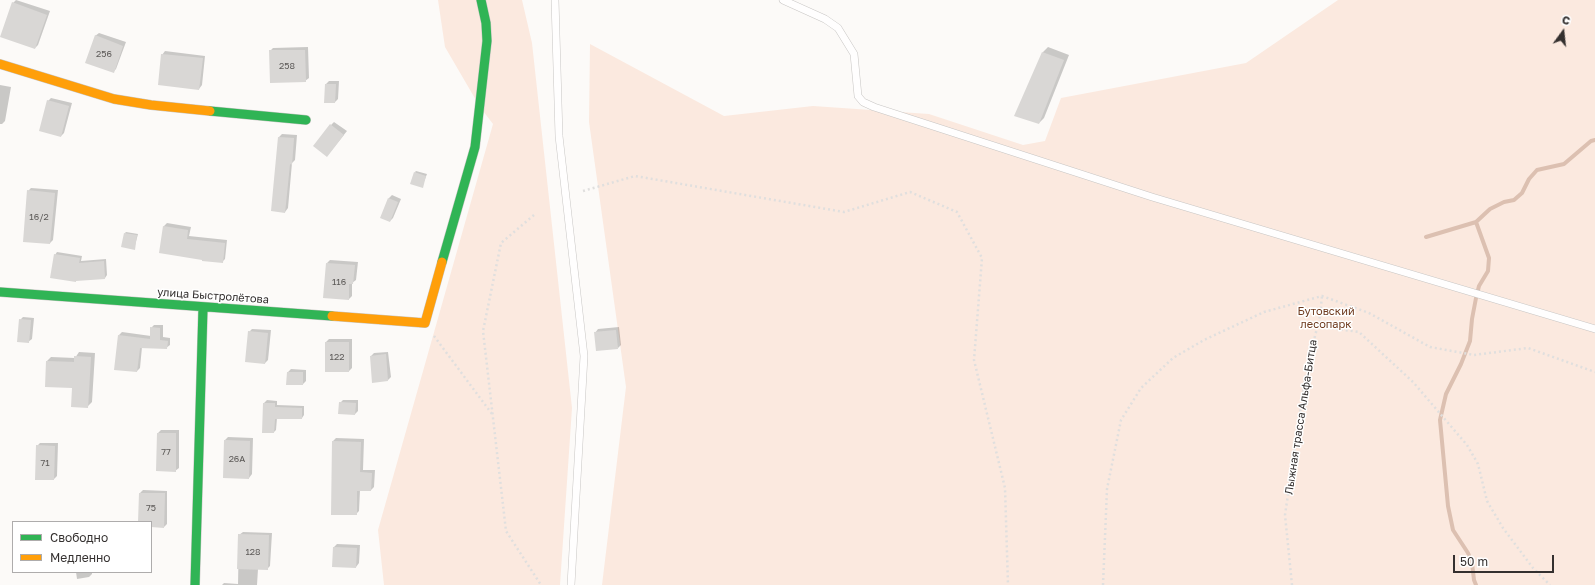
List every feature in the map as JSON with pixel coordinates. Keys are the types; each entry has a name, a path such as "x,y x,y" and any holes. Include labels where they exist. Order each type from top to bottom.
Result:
{"street":[{"path":"425,323 475,147 486,41 486,23 481,0"},
{"path":"0,64 114,99 151,105 306,120"},
{"name":"улица Быстролётова","path":"0,292 425,323"},
{"path":"195,585 203,308"}],"lane":[{"path":"555,0 559,136 584,356 571,585"},
{"path":"783,0 825,19 838,28 854,54 858,96 863,102 874,107 1152,197 1595,329"}],"path":[{"path":"583,191 635,176 844,212 910,192 957,212 982,258 974,360 1005,488 1008,585"},
{"path":"534,215 501,243 483,330 506,531 541,585"},
{"path":"1316,326 1320,316 1322,296"},
{"path":"1103,585 1107,489 1121,420 1141,388 1173,358 1204,340 1264,312 1322,296 1369,313 1430,347 1474,355 1528,348 1595,372"},
{"path":"425,323 493,416"},
{"name":"Лыжная трасса Альфа-Битца","path":"1292,585 1285,515 1306,372 1316,326 1359,332 1413,382 1467,445 1478,464 1487,501 1503,528 1533,568 1550,585"}],"green space":[{"path":"438,0 522,0 532,43 572,408 560,585 384,585 378,530 493,124 480,107 445,47"},
{"name":"Бутовский лесопарк","path":"1338,0 1595,0 1595,585 602,585 626,387 589,122 590,44 724,116 813,106 929,114 1023,145 1045,141 1061,98 1246,63"}],"building":[{"path":"12,2 47,15 35,49 0,37"},
{"path":"95,35 123,46 114,73 85,63"},
{"path":"269,50 305,50 306,82 270,83"},
{"path":"1042,52 1064,60 1039,124 1014,116"},
{"path":"161,54 203,58 199,90 158,85"},
{"path":"325,84 336,84 335,103 324,103"},
{"path":"47,100 69,106 61,137 39,131"},
{"path":"330,124 344,135 327,157 313,146"},
{"path":"278,137 294,138 292,165 290,164 285,213 271,211"},
{"path":"414,172 426,176 423,188 410,184"},
{"path":"27,190 55,193 50,244 23,242"},
{"path":"388,198 398,202 390,222 380,218"},
{"path":"163,226 188,230 187,239 225,243 223,263 202,261 159,253"},
{"path":"124,233 137,235 135,250 121,247"},
{"path":"54,254 80,258 79,263 104,261 105,279 76,282 50,278"},
{"path":"326,263 355,265 353,284 349,284 349,300 323,298"},
{"path":"19,319 31,320 29,343 17,342"},
{"path":"150,327 160,328 160,340 168,341 167,349 140,348 137,372 114,370 118,335 150,339"},
{"path":"616,330 618,349 596,351 594,332"},
{"path":"248,331 268,333 265,364 245,362"},
{"path":"325,342 349,342 349,372 325,372"},
{"path":"386,354 388,381 372,383 370,356"},
{"path":"74,356 91,357 88,408 71,407 72,388 45,387 46,361 74,362"},
{"path":"287,372 303,372 303,385 286,385"},
{"path":"339,402 356,403 355,415 338,414"},
{"path":"263,403 275,403 275,407 302,408 302,419 275,419 274,433 262,433"},
{"path":"157,433 176,433 176,472 156,471"},
{"path":"224,440 250,441 249,479 223,478"},
{"path":"332,441 361,442 360,472 372,473 371,491 357,491 357,515 331,515"},
{"path":"36,445 55,446 54,480 35,480"},
{"path":"139,493 165,493 164,528 152,527 152,521 138,521"},
{"path":"238,534 269,535 268,570 237,569"},
{"path":"333,547 357,548 356,568 332,567"}],"waterway":[{"path":"1476,585 1472,563 1468,553 1453,530 1448,506 1440,420 1446,394 1461,364 1470,341 1472,319 1479,286 1488,271 1489,258 1476,222 1490,209 1504,202 1514,200 1522,193 1529,179 1537,170 1564,164 1591,141 1595,140"},
{"path":"1426,237 1476,222"}],"traffic: fast":[{"path":"442,262 475,147 487,41 486,23 481,0"},
{"path":"210,111 306,120"},
{"path":"0,292 332,316"},
{"path":"195,585 203,308"}],"traffic: slow":[{"path":"0,64 114,99 151,105 210,111"},
{"path":"332,316 425,323 442,262"}]}
